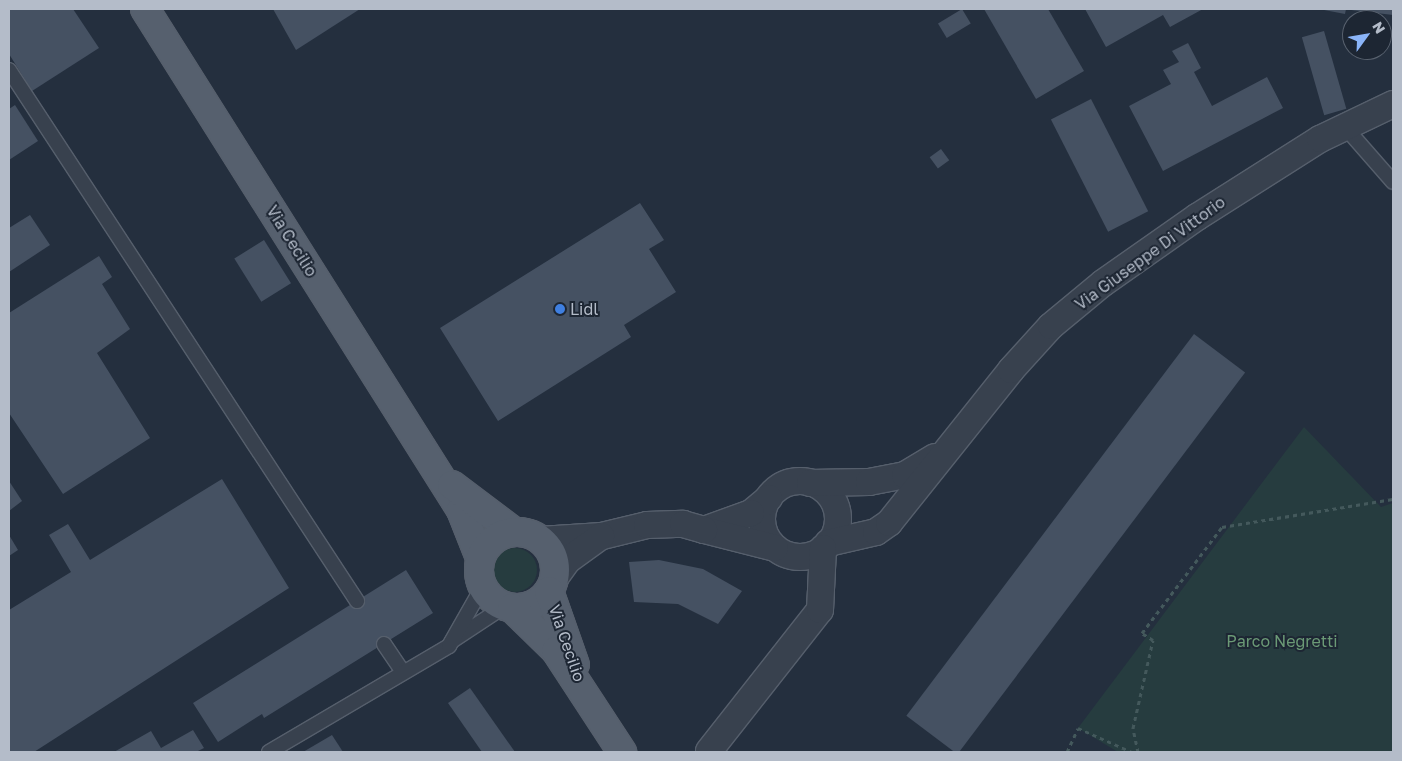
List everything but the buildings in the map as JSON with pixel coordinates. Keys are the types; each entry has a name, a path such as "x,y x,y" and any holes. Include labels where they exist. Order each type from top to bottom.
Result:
{"main road":[{"name":"Via Cecilio","path":"145,9 461,510 480,558"},
{"name":"Via Cecilio","path":"438,473 513,531"},
{"path":"513,531 540,540 552,556 551,585 534,604 509,607 482,588 480,558 496,537 513,531"},
{"name":"Via Cecilio","path":"551,585 584,694"},
{"name":"Via Cecilio","path":"509,607 556,651 622,752"}],"street":[{"name":"Via Giuseppe Di Vittorio","path":"826,546 876,532 889,523 945,449 1051,326 1103,283 1197,217 1344,126 1393,104"},
{"name":"Via Giuseppe Di Vittorio","path":"810,483 869,482 905,475 945,449"},
{"path":"704,530 751,513 768,498 792,482 810,483 825,491 837,514 837,526 826,546 820,610 802,636 709,751"},
{"path":"768,498 762,515 763,528 781,551 798,565 810,587 811,604 802,636"},
{"path":"540,540 602,536 648,525 683,524 781,551 812,555 826,546"},
{"path":"551,585 568,560 602,536"}],"lane":[{"path":"9,70 357,601"},
{"path":"1344,126 1393,182"},
{"path":"449,642 482,588"},
{"path":"269,752 509,607"},
{"path":"384,644 403,672"}],"path":[{"path":"1138,752 1133,728 1153,640 1142,633 1222,527 1393,499"},
{"path":"1067,752 1078,728 1132,752"}],"green space":[{"name":"Parco Negretti","path":"1304,427 1381,507 1393,503 1393,752 1118,752 1078,728"},
{"path":"515,548 527,552 533,558 537,570 533,582 527,588 515,592 503,588 497,582 493,570 497,558 503,552"}],"place":[{"name":"Lidl","path":"560,309"}]}
